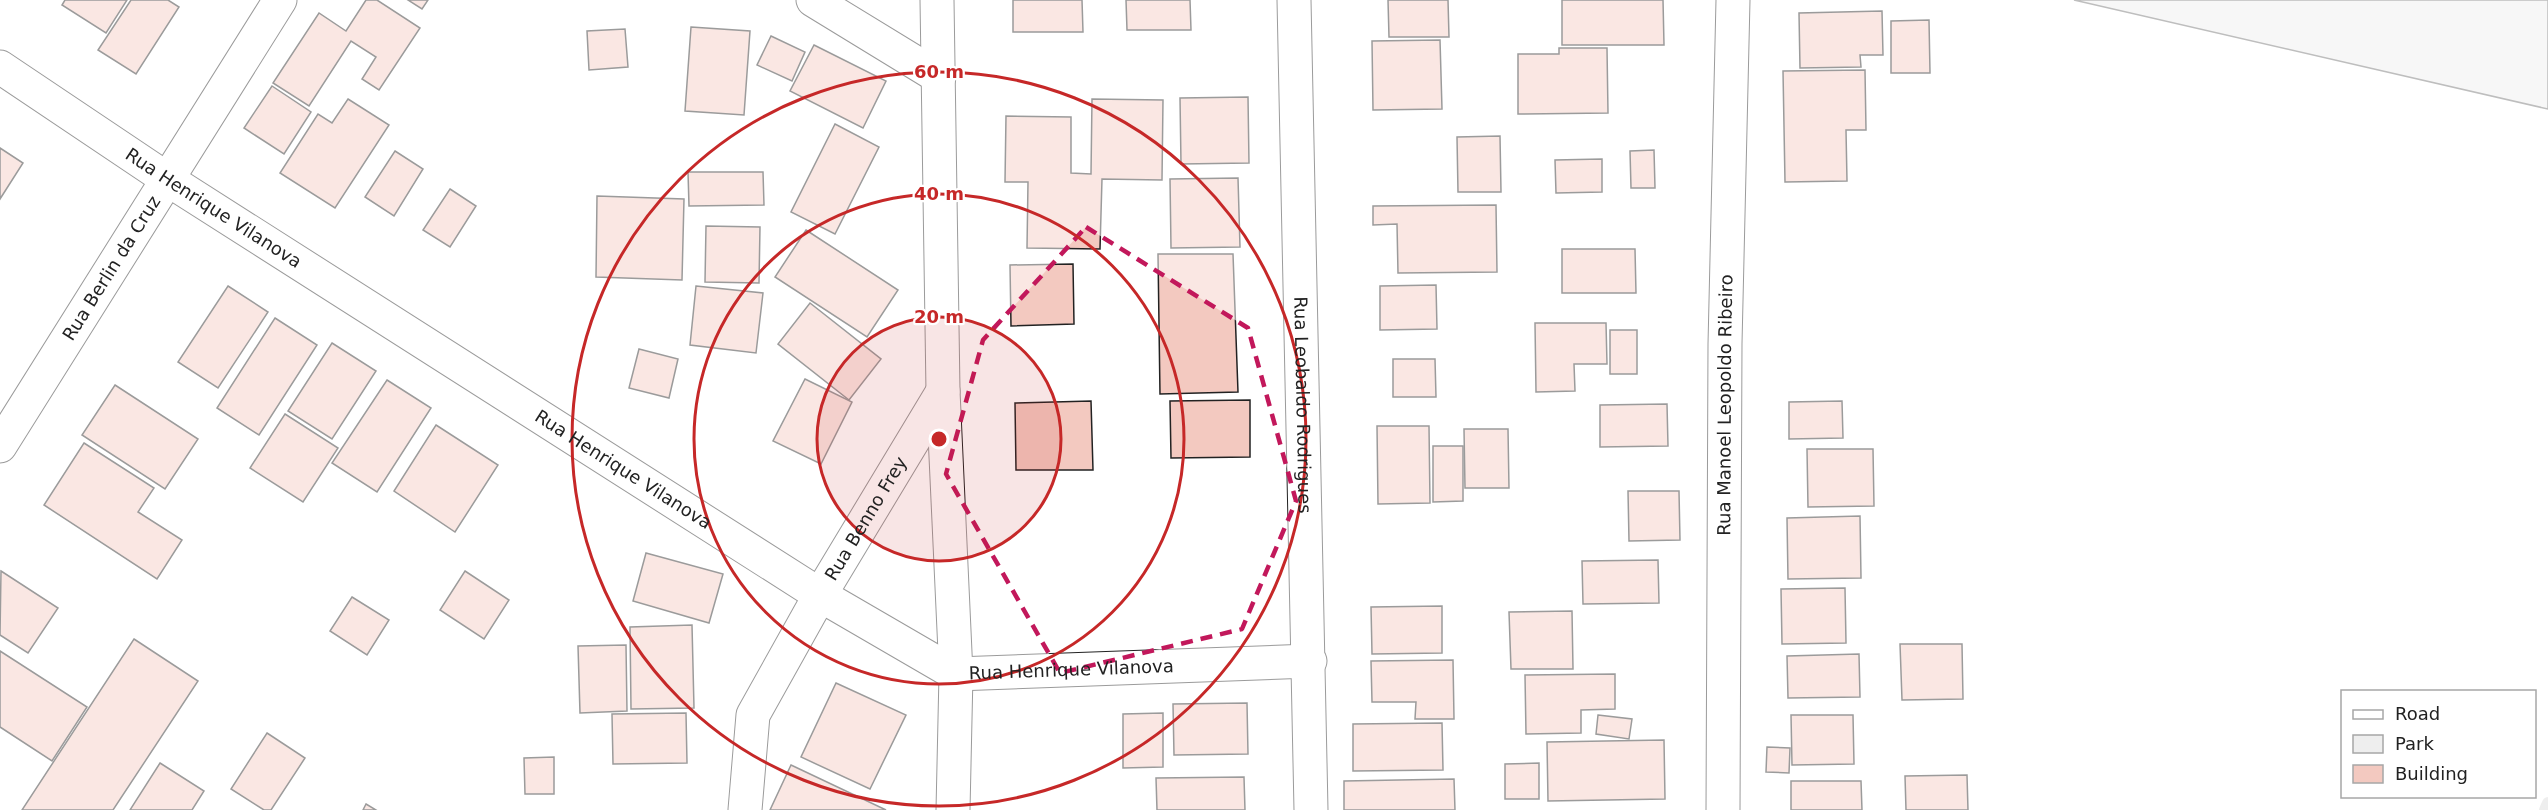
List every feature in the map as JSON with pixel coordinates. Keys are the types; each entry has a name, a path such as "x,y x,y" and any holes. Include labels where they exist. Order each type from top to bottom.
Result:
{"street":[{"name":"Rua Berlin da Cruz","path":"0,446 280,0"},
{"path":"813,0 939,77"},
{"path":"937,0 943,391 956,674 953,810"},
{"name":"Rua Leobaldo Rodrigues","path":"1294,0 1310,661 1311,810"},
{"name":"Rua Manoel Leopoldo Ribeiro","path":"1723,810 1725,356 1733,0"},
{"name":"Rua Henrique Vilanova","path":"0,67 168,179 820,596 956,674 1310,661"},
{"name":"Rua Benno Frey","path":"745,810 753,715 820,596 943,391"}],"highlighted area":[{"path":"1086,227 1248,328 1296,501 1242,629 1060,673 946,474 983,340"}],"green space":[{"path":"2074,0 2548,0 2548,109"}],"building":[{"path":"65,0 127,0 106,33 62,5"},
{"path":"131,0 168,0 179,7 136,74 98,50"},
{"path":"366,0 377,0 420,28 379,90 362,79 376,57 351,41 309,106 273,83 319,13 346,31"},
{"path":"408,0 428,0 422,9"},
{"path":"1013,0 1082,0 1083,32 1013,32"},
{"path":"1126,0 1190,0 1191,30 1127,30"},
{"path":"1388,0 1448,0 1449,37 1389,37"},
{"path":"1562,0 1663,0 1664,45 1562,45"},
{"path":"1882,11 1883,55 1860,55 1861,67 1800,68 1799,13"},
{"path":"1929,20 1930,73 1891,73 1891,21"},
{"path":"691,27 750,31 744,115 685,111"},
{"path":"625,29 628,67 589,70 587,31"},
{"path":"771,36 805,52 792,81 757,65"},
{"path":"1440,40 1442,109 1373,110 1372,41"},
{"path":"814,45 886,81 863,128 790,91"},
{"path":"1559,48 1607,48 1608,113 1518,114 1518,54 1559,54"},
{"path":"1865,70 1866,130 1846,130 1847,181 1785,182 1783,71"},
{"path":"272,86 311,112 284,154 244,128"},
{"path":"1248,97 1249,163 1181,164 1180,98"},
{"path":"348,99 389,125 335,208 280,173 318,114 332,123"},
{"path":"1092,99 1163,100 1162,180 1102,179 1100,249 1027,248 1028,182 1005,182 1006,116 1071,117 1071,173 1091,174"},
{"path":"835,124 879,147 835,234 791,212"},
{"path":"1500,136 1501,192 1458,192 1457,137"},
{"path":"0,148 23,163 0,199"},
{"path":"1654,150 1655,188 1631,188 1630,151"},
{"path":"395,151 423,169 394,216 365,197"},
{"path":"1602,159 1602,192 1556,193 1555,160"},
{"path":"688,172 763,172 764,205 689,206"},
{"path":"1238,178 1240,247 1171,248 1170,179"},
{"path":"450,189 476,206 450,247 423,230"},
{"path":"597,196 684,199 682,280 596,277"},
{"path":"1496,205 1497,272 1398,273 1397,224 1373,225 1373,206"},
{"path":"706,226 760,227 759,283 705,282"},
{"path":"806,230 898,290 867,337 775,277"},
{"path":"1562,249 1635,249 1636,293 1562,293"},
{"path":"1158,254 1233,254 1238,392 1160,394"},
{"path":"1073,264 1074,324 1011,326 1010,265"},
{"path":"1436,285 1437,329 1380,330 1380,286"},
{"path":"228,286 268,312 218,388 178,362"},
{"path":"696,286 763,293 756,353 690,345"},
{"path":"810,303 881,359 849,400 778,344"},
{"path":"275,318 317,345 259,435 217,408"},
{"path":"1535,323 1606,323 1607,364 1574,364 1575,391 1536,392"},
{"path":"1610,330 1637,330 1637,374 1610,374"},
{"path":"332,343 376,371 332,439 288,411"},
{"path":"639,349 678,359 669,398 629,388"},
{"path":"1393,359 1435,359 1436,397 1393,397"},
{"path":"805,379 852,402 821,464 773,441"},
{"path":"387,380 431,408 377,492 332,463"},
{"path":"115,385 198,439 165,489 82,435"},
{"path":"1250,400 1250,457 1171,458 1170,401"},
{"path":"1091,401 1093,470 1016,470 1015,403"},
{"path":"1842,401 1843,438 1789,439 1789,402"},
{"path":"1667,404 1668,446 1600,447 1600,405"},
{"path":"285,414 338,448 303,502 250,468"},
{"path":"436,425 498,465 455,532 394,491"},
{"path":"1377,426 1429,426 1430,503 1378,504"},
{"path":"1464,429 1508,429 1509,488 1465,488"},
{"path":"84,443 154,488 138,512 182,540 157,579 44,505"},
{"path":"1433,446 1463,446 1463,501 1433,502"},
{"path":"1807,449 1873,449 1874,506 1808,507"},
{"path":"1628,491 1679,491 1680,540 1629,541"},
{"path":"1860,516 1861,578 1788,579 1787,518"},
{"path":"646,553 723,574 709,623 633,601"},
{"path":"1658,560 1659,603 1583,604 1582,561"},
{"path":"1,571 58,608 28,653 0,635"},
{"path":"465,571 509,600 484,639 440,610"},
{"path":"1845,588 1846,643 1782,644 1781,589"},
{"path":"352,597 389,620 367,655 330,631"},
{"path":"1442,606 1442,653 1372,654 1371,607"},
{"path":"1572,611 1573,669 1511,669 1509,612"},
{"path":"692,625 694,708 631,709 630,627"},
{"path":"134,639 198,681 113,810 22,810"},
{"path":"1900,644 1962,644 1963,699 1902,700"},
{"path":"626,645 627,711 580,713 578,646"},
{"path":"0,651 87,707 52,761 0,727"},
{"path":"1859,654 1860,697 1788,698 1787,656"},
{"path":"1453,660 1454,719 1415,719 1416,702 1372,702 1371,661"},
{"path":"1615,674 1615,709 1581,710 1581,733 1526,734 1525,675"},
{"path":"836,683 906,715 870,789 801,757"},
{"path":"1247,703 1248,754 1174,755 1173,704"},
{"path":"686,713 687,763 613,764 612,714"},
{"path":"1163,713 1163,767 1123,768 1123,714"},
{"path":"1598,715 1632,719 1629,739 1596,734"},
{"path":"1791,715 1853,715 1854,764 1792,765"},
{"path":"1442,723 1443,770 1353,771 1353,724"},
{"path":"267,733 305,758 271,810 264,810 231,789"},
{"path":"1664,740 1665,799 1548,801 1547,742"},
{"path":"1767,747 1790,748 1789,773 1766,772"},
{"path":"554,757 554,794 525,794 524,758"},
{"path":"160,763 204,791 192,810 130,810"},
{"path":"1539,763 1539,799 1505,799 1505,764"},
{"path":"791,765 886,810 770,810"},
{"path":"1967,775 1968,810 1906,810 1905,776"},
{"path":"1244,777 1245,810 1157,810 1156,778"},
{"path":"1454,779 1455,810 1344,810 1344,781"},
{"path":"1791,781 1861,781 1862,810 1791,810"},
{"path":"366,804 376,810 363,810"}],"waterway":[{"path":"2545,810 2548,803"}]}
